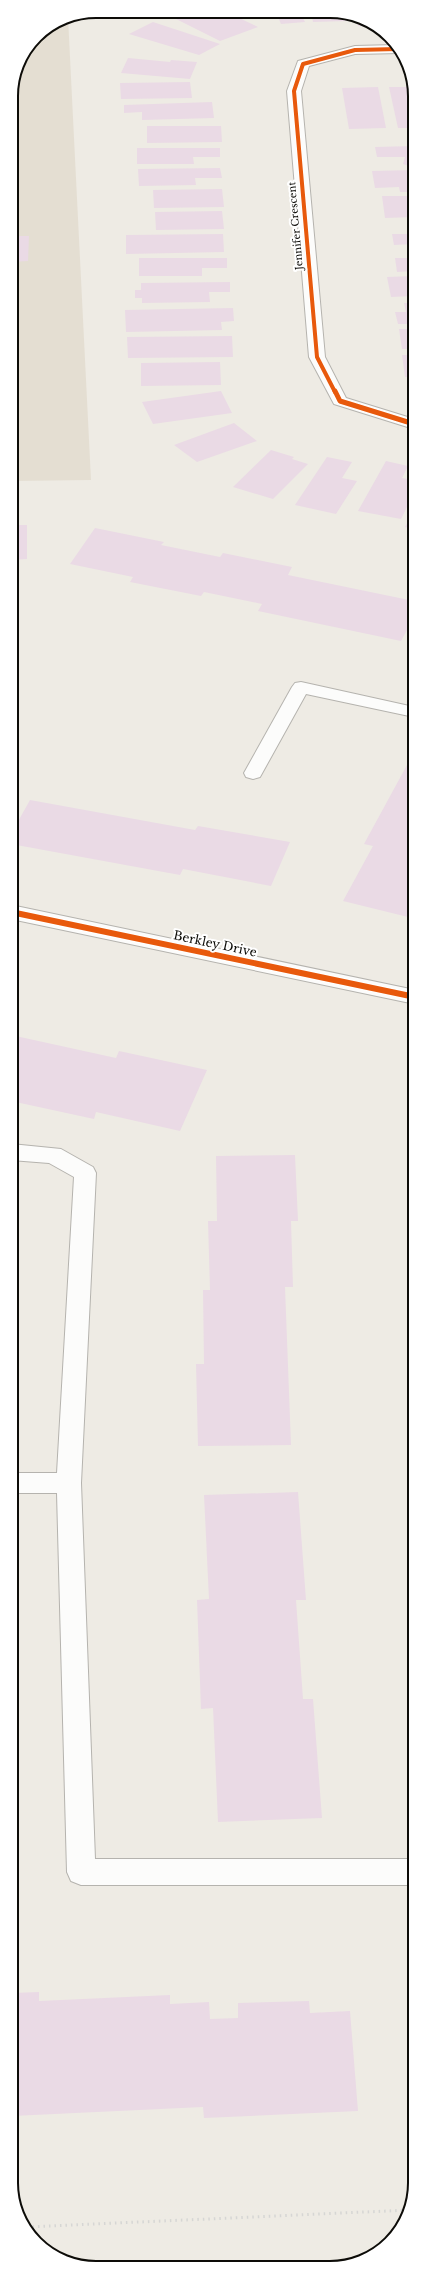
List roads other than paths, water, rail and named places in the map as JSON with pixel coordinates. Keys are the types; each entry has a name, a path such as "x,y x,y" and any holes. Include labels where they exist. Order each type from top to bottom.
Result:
{"street":[{"name":"Jennifer Crescent","path":"392,49 355,50 303,64 294,91 317,357 340,401 408,422"},
{"path":"253,773 301,687 408,711"},
{"name":"Berkley Drive","path":"18,913 408,996"},
{"path":"18,1152 53,1155 85,1173 69,1483 81,1872 408,1872"},
{"path":"18,1483 69,1483"}]}
